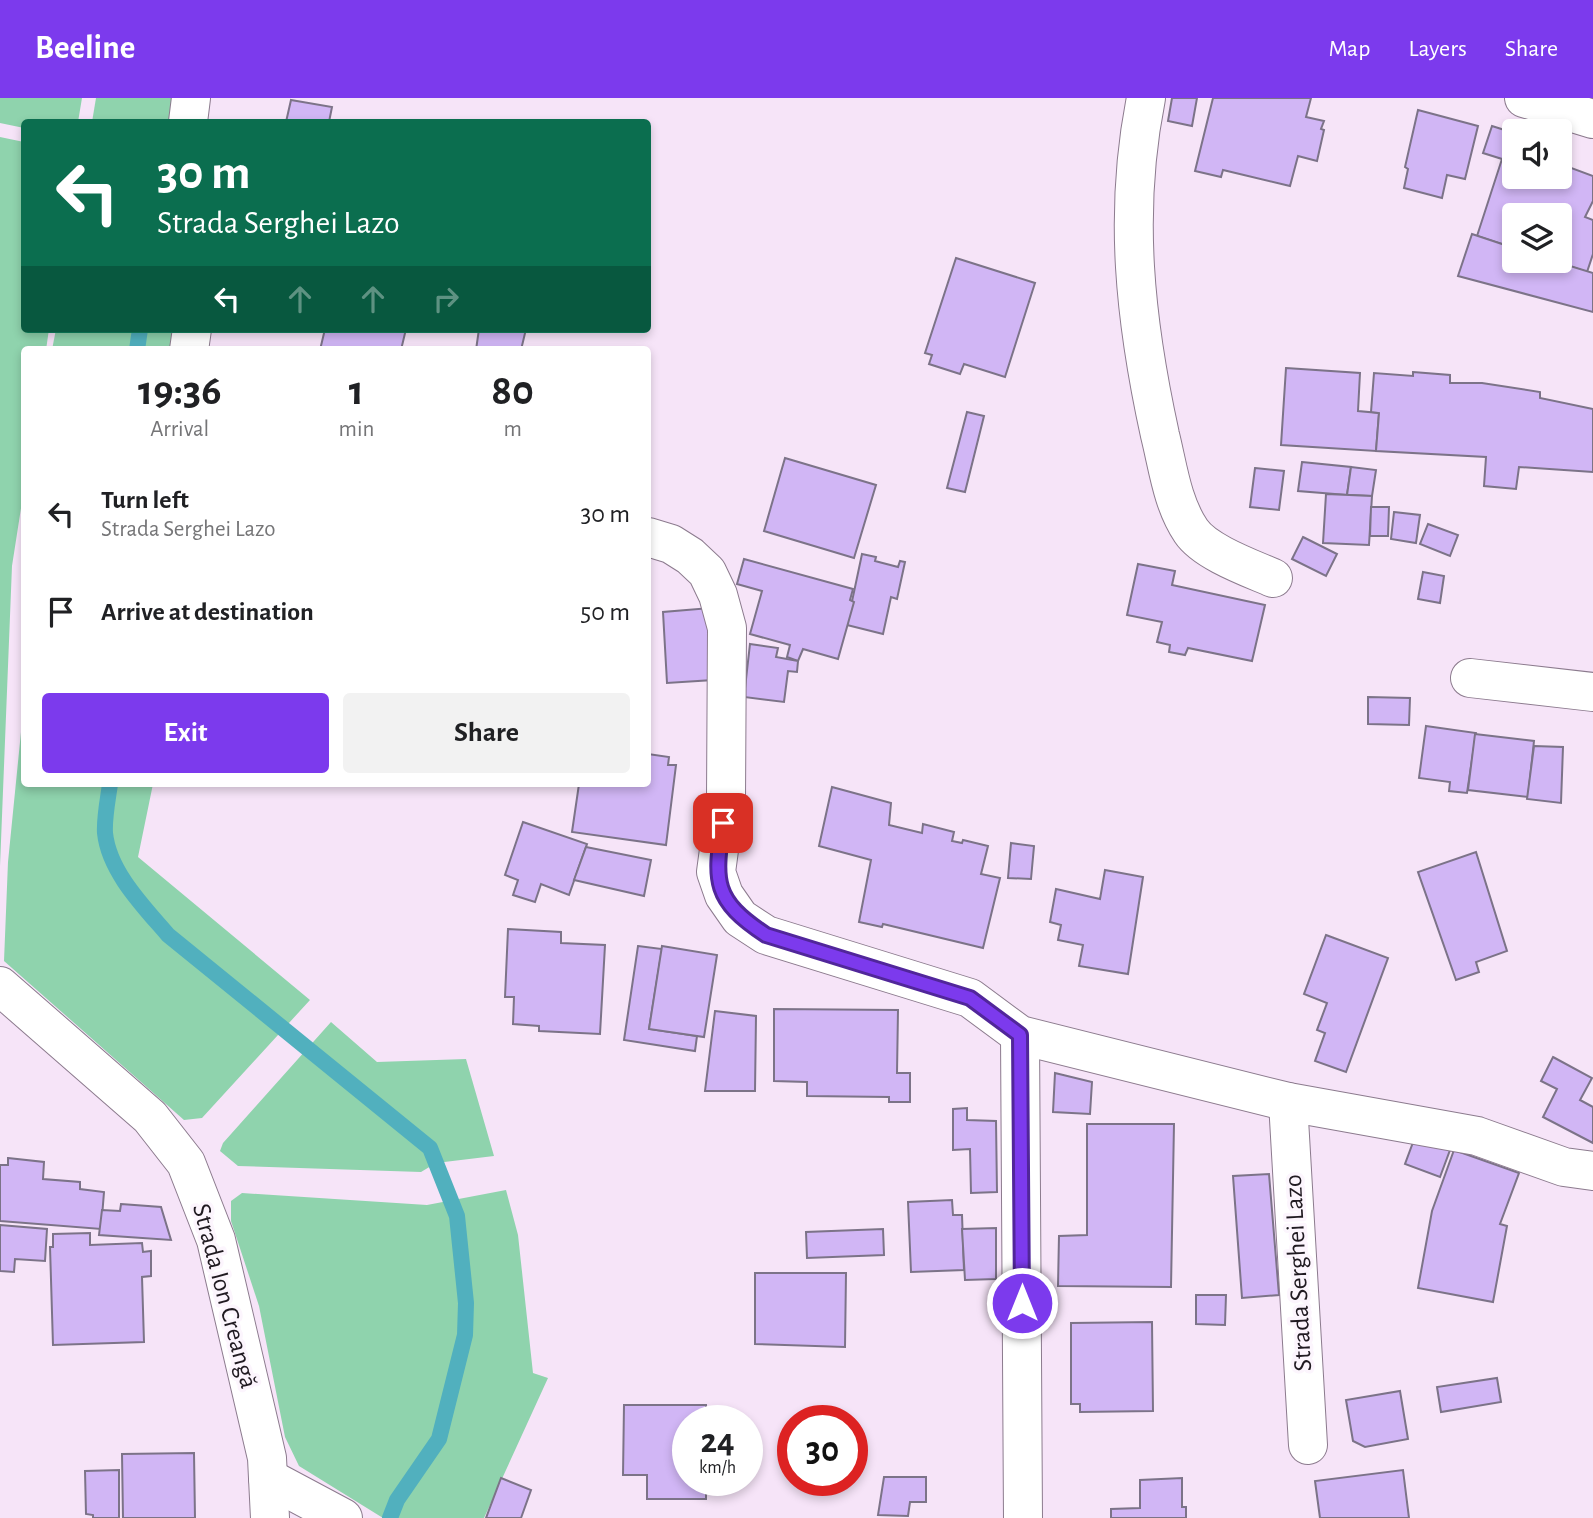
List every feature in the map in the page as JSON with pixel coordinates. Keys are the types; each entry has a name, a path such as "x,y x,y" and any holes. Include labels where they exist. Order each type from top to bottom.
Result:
{"street":[{"path":"188,119 191,98"},
{"path":"1146,98 1137,144 1132,254 1144,362 1174,493 1192,533 1226,557 1273,578"},
{"path":"1524,98 1593,119"},
{"path":"651,538 671,544 707,572 718,595 727,628 726,798 716,872 724,895 740,918 766,935 970,998 1020,1035 1287,1102 1477,1136 1564,1167 1593,1171"},
{"path":"1470,678 1593,692"},
{"name":"Strada Ion Creangă","path":"0,986 150,1117 186,1163 216,1240 267,1458 270,1518"},
{"path":"1020,1035 1023,1518"},
{"name":"Strada Serghei Lazo","path":"1287,1102 1308,1445"},
{"path":"268,1478 343,1518"}],"green space":[{"path":"0,98 82,98 78,119 21,119 21,127 0,123"},
{"path":"96,98 174,98 170,119 92,119"},
{"path":"0,137 21,141 21,333 48,333 47,346 21,346 21,508 12,566 0,866"},
{"path":"55,333 179,333 177,346 53,346"},
{"path":"21,732 21,787 152,787 138,857 310,1000 202,1118 184,1120 4,961 8,862"},
{"path":"331,1022 377,1062 466,1059 494,1156 436,1163 421,1172 238,1166 220,1151 223,1143"},
{"path":"506,1190 518,1235 533,1373 548,1378 484,1518 383,1518 299,1466 285,1437 259,1306 231,1221 231,1201 242,1193 427,1205"}],"building":[{"path":"1172,98 1197,98 1192,126 1168,121"},
{"path":"1213,98 1311,98 1306,117 1324,121 1317,161 1298,156 1290,186 1223,170 1221,177 1195,171"},
{"path":"291,100 332,107 330,119 287,119"},
{"path":"1418,110 1478,126 1465,179 1447,175 1442,198 1404,188 1408,169 1405,167"},
{"path":"1492,126 1502,129 1502,159 1483,153"},
{"path":"1502,159 1502,189 1572,189 1572,168 1593,176 1593,201 1585,217 1593,220 1593,254 1587,272 1572,267 1572,203 1502,203 1502,244 1477,236"},
{"path":"1472,234 1502,244 1502,273 1572,273 1572,267 1593,273 1593,312 1458,276"},
{"path":"956,258 1035,283 1005,377 964,364 960,374 929,364 932,355 925,353"},
{"path":"324,333 405,333 402,346 321,346"},
{"path":"478,333 525,333 522,346 477,346"},
{"path":"1286,368 1360,373 1358,411 1379,413 1376,451 1281,445"},
{"path":"1413,372 1450,375 1450,383 1482,383 1540,392 1540,398 1593,409 1593,472 1519,467 1516,489 1484,486 1486,457 1376,451 1379,413 1371,412 1374,373 1413,376"},
{"path":"967,412 984,416 965,492 947,488"},
{"path":"785,458 876,485 854,558 764,531"},
{"path":"1302,462 1351,467 1347,495 1298,491"},
{"path":"1351,467 1376,470 1372,496 1347,495"},
{"path":"1255,468 1284,471 1279,510 1250,507"},
{"path":"1326,494 1372,496 1369,545 1323,543"},
{"path":"1371,507 1389,507 1388,536 1370,536"},
{"path":"1394,512 1420,515 1416,543 1391,539"},
{"path":"1428,524 1458,535 1450,556 1420,544"},
{"path":"1303,537 1337,554 1326,576 1292,559"},
{"path":"862,554 876,557 875,561 898,567 900,561 905,562 897,599 891,597 883,634 847,625"},
{"path":"744,559 853,589 850,600 854,602 838,659 803,649 798,661 787,657 790,645 750,634 762,591 737,584"},
{"path":"1138,564 1175,571 1172,585 1265,605 1252,661 1188,648 1185,655 1169,652 1170,645 1157,642 1162,622 1127,615"},
{"path":"1423,572 1444,576 1440,603 1418,599"},
{"path":"710,608 713,680 667,683 663,612"},
{"path":"750,644 778,648 776,657 798,661 797,672 788,671 784,702 744,697"},
{"path":"1368,697 1410,698 1409,725 1368,724"},
{"path":"1426,726 1476,733 1467,793 1449,791 1450,782 1419,778"},
{"path":"1475,734 1534,741 1528,797 1468,790"},
{"path":"1534,746 1563,747 1561,803 1527,799"},
{"path":"651,754 669,757 668,765 676,765 666,845 572,832 579,787 651,787"},
{"path":"832,787 891,803 889,825 922,833 923,824 954,832 952,841 962,843 963,840 988,846 981,874 1000,878 983,948 883,924 882,927 859,922 871,860 819,846"},
{"path":"523,822 587,844 569,895 541,884 535,902 513,895 518,880 505,875"},
{"path":"1011,843 1034,846 1031,879 1008,878"},
{"path":"586,847 651,860 644,896 574,880"},
{"path":"1476,852 1507,951 1476,962 1479,972 1456,980 1418,872"},
{"path":"1105,870 1143,877 1128,974 1079,966 1083,945 1058,940 1061,925 1050,922 1056,889 1100,899"},
{"path":"508,929 561,932 561,943 605,945 600,1034 539,1031 539,1026 513,1024 514,997 505,997"},
{"path":"1326,935 1388,958 1346,1072 1315,1061 1325,1033 1317,1030 1327,1003 1304,994"},
{"path":"638,946 662,949 649,1029 697,1036 695,1051 624,1040"},
{"path":"662,946 717,955 704,1037 649,1029"},
{"path":"774,1009 898,1010 897,1073 910,1073 910,1102 889,1102 889,1097 807,1096 807,1082 774,1081"},
{"path":"715,1011 756,1016 755,1091 705,1091"},
{"path":"1553,1057 1592,1078 1580,1100 1593,1107 1593,1143 1543,1117 1557,1089 1541,1081"},
{"path":"1055,1073 1092,1082 1090,1114 1053,1112"},
{"path":"967,1108 967,1120 996,1121 997,1192 971,1193 970,1149 953,1150 953,1109"},
{"path":"1087,1124 1174,1124 1171,1287 1058,1286 1059,1236 1087,1235"},
{"path":"1415,1137 1450,1150 1440,1177 1405,1164"},
{"path":"1454,1150 1519,1173 1500,1224 1507,1226 1493,1302 1418,1288 1432,1211"},
{"path":"8,1158 44,1162 43,1179 80,1182 80,1189 104,1192 101,1229 0,1221 0,1165 8,1165"},
{"path":"1269,1174 1279,1295 1242,1298 1233,1176"},
{"path":"952,1200 953,1215 962,1215 964,1270 911,1272 908,1202"},
{"path":"121,1204 161,1207 171,1240 99,1235 102,1210 120,1211"},
{"path":"0,1225 47,1229 45,1261 15,1259 14,1272 0,1271"},
{"path":"996,1228 996,1279 965,1280 962,1229"},
{"path":"883,1229 884,1255 807,1258 806,1232"},
{"path":"90,1233 90,1245 142,1243 143,1252 151,1251 151,1276 142,1277 144,1342 53,1345 50,1247 53,1247 53,1234"},
{"path":"755,1273 846,1273 845,1347 755,1344"},
{"path":"1196,1295 1226,1295 1225,1325 1196,1324"},
{"path":"1152,1322 1153,1411 1080,1412 1080,1404 1071,1404 1071,1323"},
{"path":"1497,1378 1501,1402 1441,1412 1437,1387"},
{"path":"1400,1391 1408,1439 1365,1447 1353,1441 1346,1400"},
{"path":"624,1405 672,1405 672,1496 706,1496 706,1499 647,1499 647,1475 623,1475"},
{"path":"194,1453 195,1518 123,1518 122,1454"},
{"path":"119,1470 119,1518 93,1518 93,1515 86,1514 85,1471"},
{"path":"1403,1470 1409,1518 1320,1518 1315,1481"},
{"path":"884,1477 926,1477 926,1502 910,1502 908,1516 878,1515"},
{"path":"501,1478 531,1490 521,1518 486,1518"},
{"path":"1182,1478 1182,1507 1186,1507 1186,1518 1111,1518 1111,1509 1140,1508 1140,1480"}],"waterway":[{"path":"138,346 139,333"},
{"path":"110,787 105,827 108,847 120,875 139,901 168,935 430,1148 457,1216 466,1303 465,1335 439,1439 397,1500 390,1518"}],"route":[{"path":"723,823 716,872 724,895 740,918 766,935 970,998 1020,1035 1022,1303"}]}
